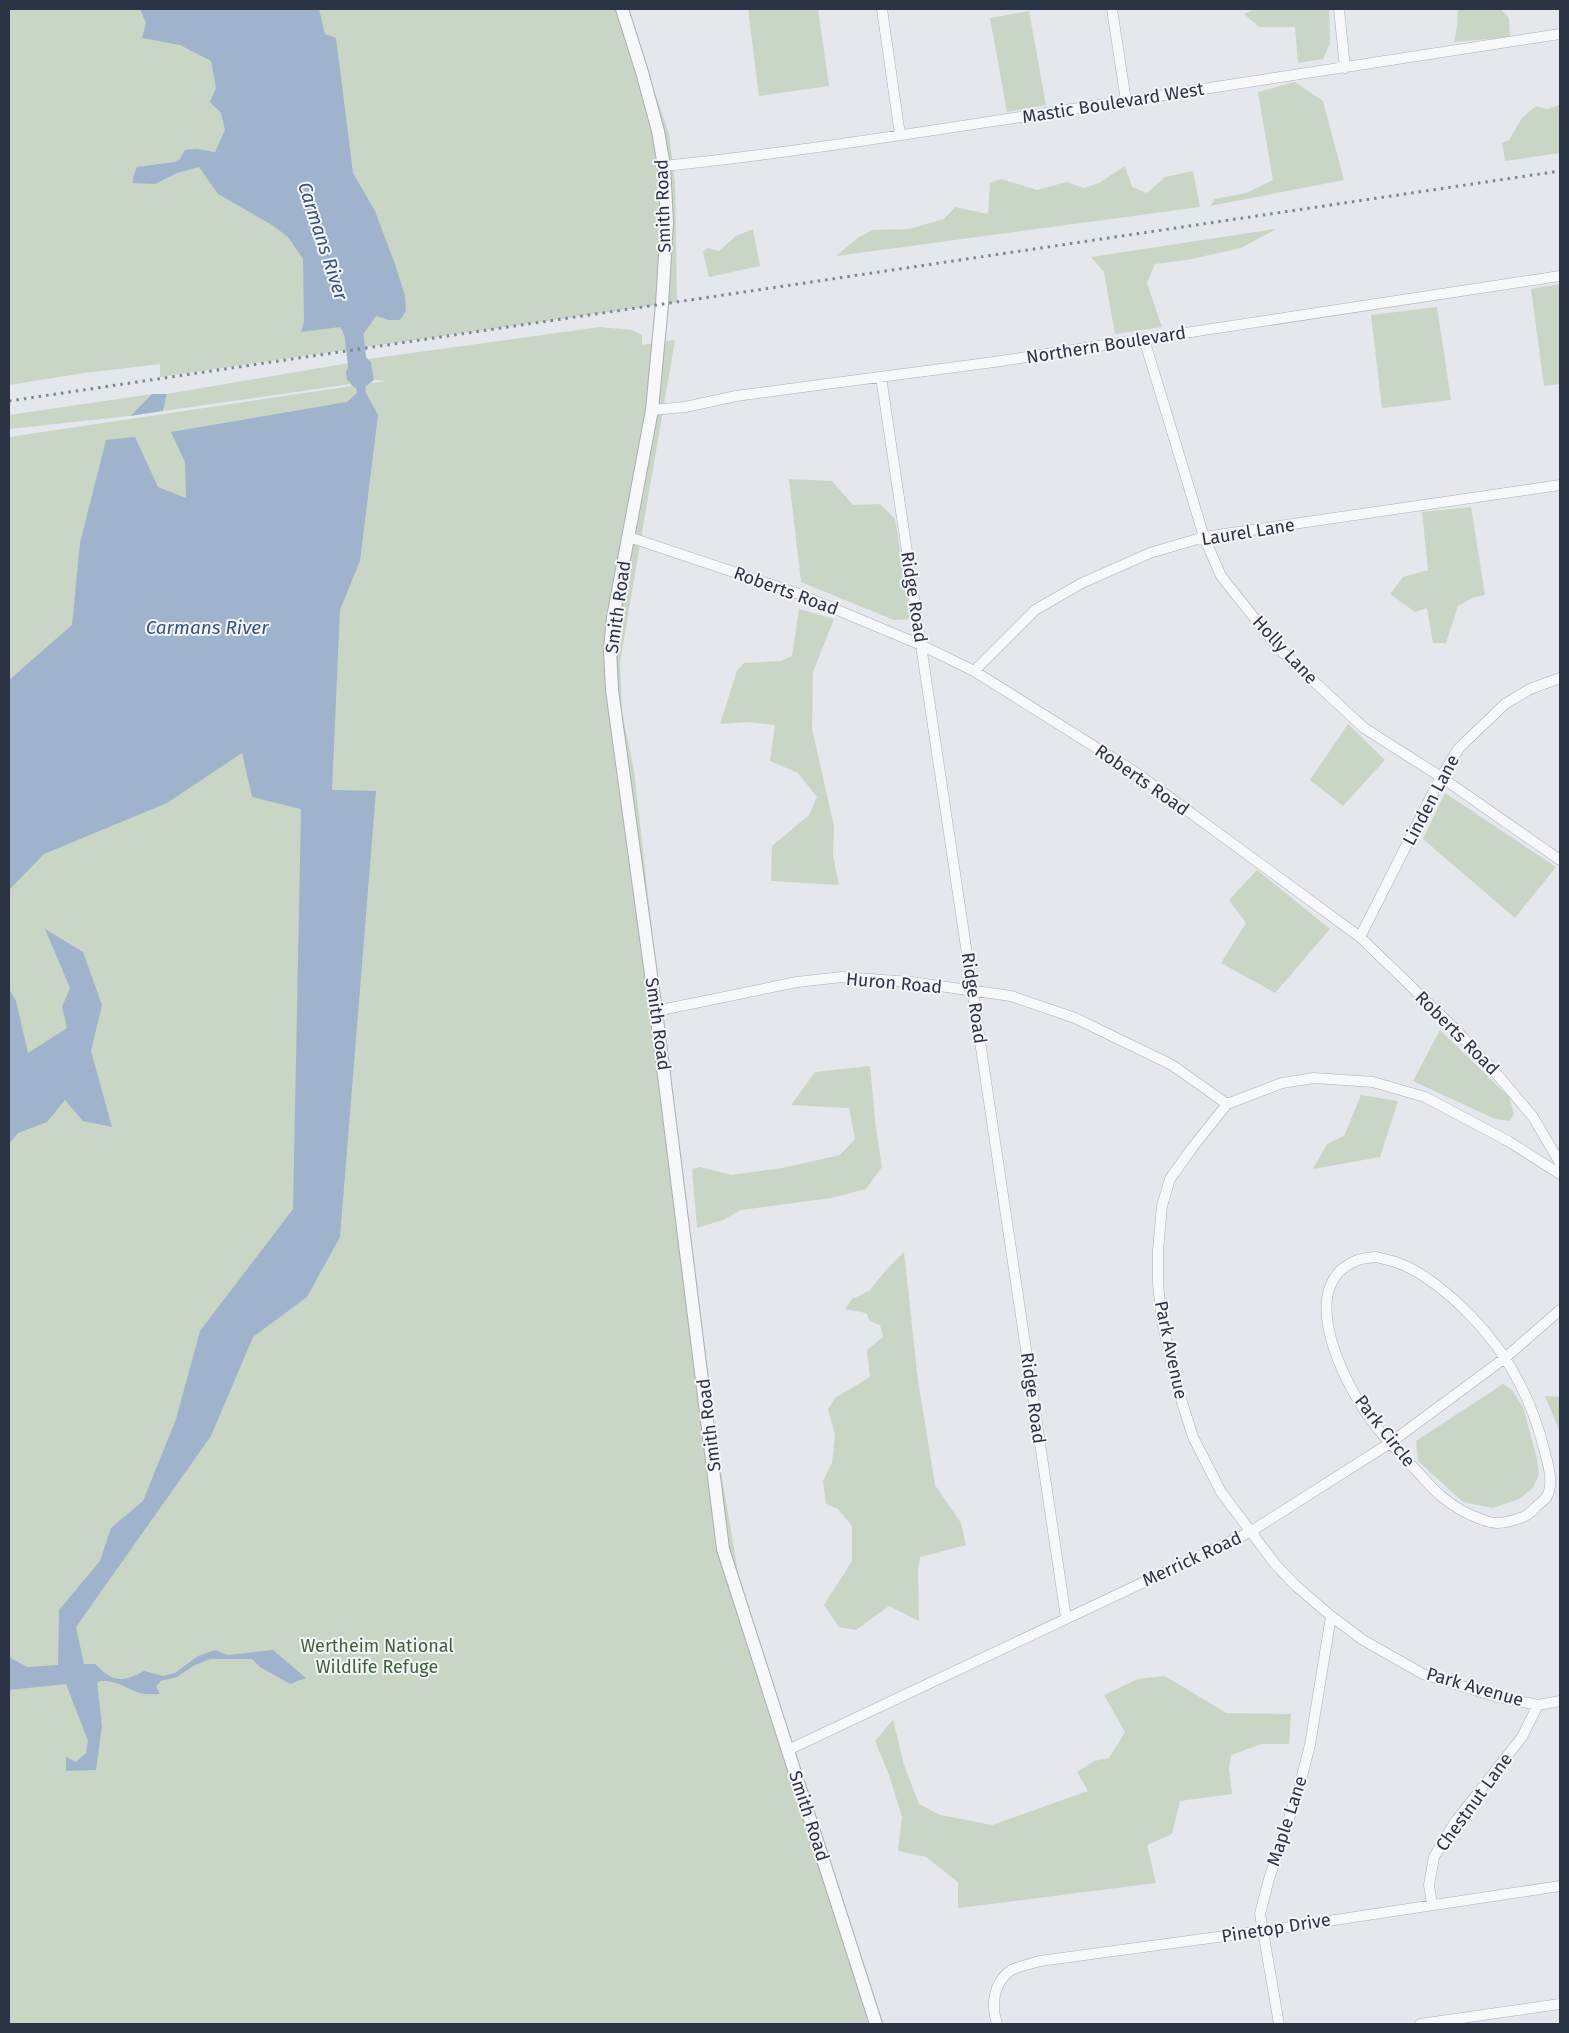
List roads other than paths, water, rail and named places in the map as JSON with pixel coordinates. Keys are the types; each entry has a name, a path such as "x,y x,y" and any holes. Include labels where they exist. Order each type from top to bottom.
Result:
{"street":[{"name":"Smith Road","path":"622,9 658,131 664,166 667,222 662,304 652,410 613,618 610,649 612,690 656,1011 723,1549 876,2024"},
{"path":"882,9 900,135"},
{"path":"1112,9 1126,101"},
{"path":"1339,9 1346,68"},
{"name":"Mastic Boulevard West","path":"664,166 739,158 900,135 1560,34"},
{"name":"Northern Boulevard","path":"652,410 685,407 736,396 1144,339 1560,276"},
{"name":"Holly Lane","path":"1144,339 1204,537 1221,576 1279,649 1364,728 1441,777 1560,860"},
{"name":"Ridge Road","path":"881,377 1066,1618"},
{"name":"Laurel Lane","path":"974,671 1036,610 1082,584 1150,554 1204,537 1560,485"},
{"name":"Roberts Road","path":"629,537 799,594 921,645 974,671 1135,772 1360,937 1454,1028 1501,1078 1533,1117 1560,1163"},
{"name":"Linden Lane","path":"1360,937 1441,777 1459,748 1504,704 1530,689 1560,678"},
{"name":"Huron Road","path":"656,1011 796,982 842,977 912,982 1011,996 1074,1018 1172,1065 1227,1104"},
{"path":"1227,1104 1282,1083 1314,1078 1373,1082 1426,1097 1500,1137 1560,1174"},
{"name":"Park Avenue","path":"1227,1104 1170,1179 1162,1206 1158,1250 1158,1284 1162,1321 1176,1383 1193,1437 1221,1492 1275,1564 1295,1585 1363,1640 1423,1674 1494,1696 1538,1705 1560,1701"},
{"name":"Park Circle","path":"1376,1257 1400,1263 1432,1282 1471,1316 1504,1358 1521,1385 1537,1423 1548,1464 1550,1482 1546,1497 1527,1516 1507,1523 1491,1523 1471,1516 1441,1496 1390,1442 1361,1406 1340,1362 1328,1326 1326,1303 1329,1286 1340,1271 1357,1260 1376,1257"},
{"name":"Merrick Road","path":"788,1750 1250,1532 1390,1442 1504,1358 1560,1310"},
{"name":"Maple Lane","path":"1280,2024 1260,1914 1269,1879 1299,1788 1310,1745 1331,1616"},
{"name":"Chestnut Lane","path":"1432,1904 1430,1885 1434,1857 1455,1822 1522,1738 1538,1705"},
{"name":"Pinetop Drive","path":"997,2024 994,1999 997,1984 1011,1970 1040,1961 1262,1931 1560,1886"},
{"path":"1420,2024 1560,2004"}],"water":[{"path":"140,9 319,9 325,34 336,38 353,173 375,211 405,296 406,311 400,320 389,320 376,316 362,336 348,337 340,327 301,332 304,322 303,259 288,237 272,225 218,194 199,167 177,173 155,184 133,183 137,167 175,162 180,159 185,150 197,149 215,152 225,130 221,113 210,102 216,88 211,61 180,45 142,38 146,23"},
{"name":"Carmans River","path":"363,354 371,362 374,380 365,387 366,393 378,415 360,561 340,610 332,790 376,791 340,1237 307,1297 253,1337 211,1436 76,1627 84,1664 95,1664 107,1674 118,1679 130,1678 144,1671 163,1676 175,1673 198,1656 215,1650 228,1655 273,1650 306,1678 290,1684 260,1667 252,1659 210,1659 193,1666 177,1677 161,1681 156,1686 160,1694 142,1694 108,1681 97,1682 102,1726 96,1770 66,1771 66,1757 76,1762 86,1753 88,1741 66,1684 9,1690 9,1657 27,1667 58,1665 59,1610 100,1561 111,1528 143,1501 176,1419 200,1331 293,1209 301,809 252,797 242,753 167,803 44,854 9,890 9,680 72,625 80,543 106,440 135,437 158,487 186,498 185,462 171,432 347,402 357,393 356,387 347,380 346,372 352,356"},
{"path":"152,394 167,394 163,411 130,416"},
{"path":"45,929 83,952 102,1005 91,1051 112,1127 83,1121 65,1100 47,1122 18,1133 9,1144 9,989 16,1001 28,1053 67,1028 62,1007 70,988"}],"waterway":[{"name":"Carmans River","path":"347,313 354,335 359,379"}],"railway":[{"path":"9,401 1560,171"}],"park label":[{"name":"Wertheim National Wildlife Refuge","path":"377,1656"}]}
